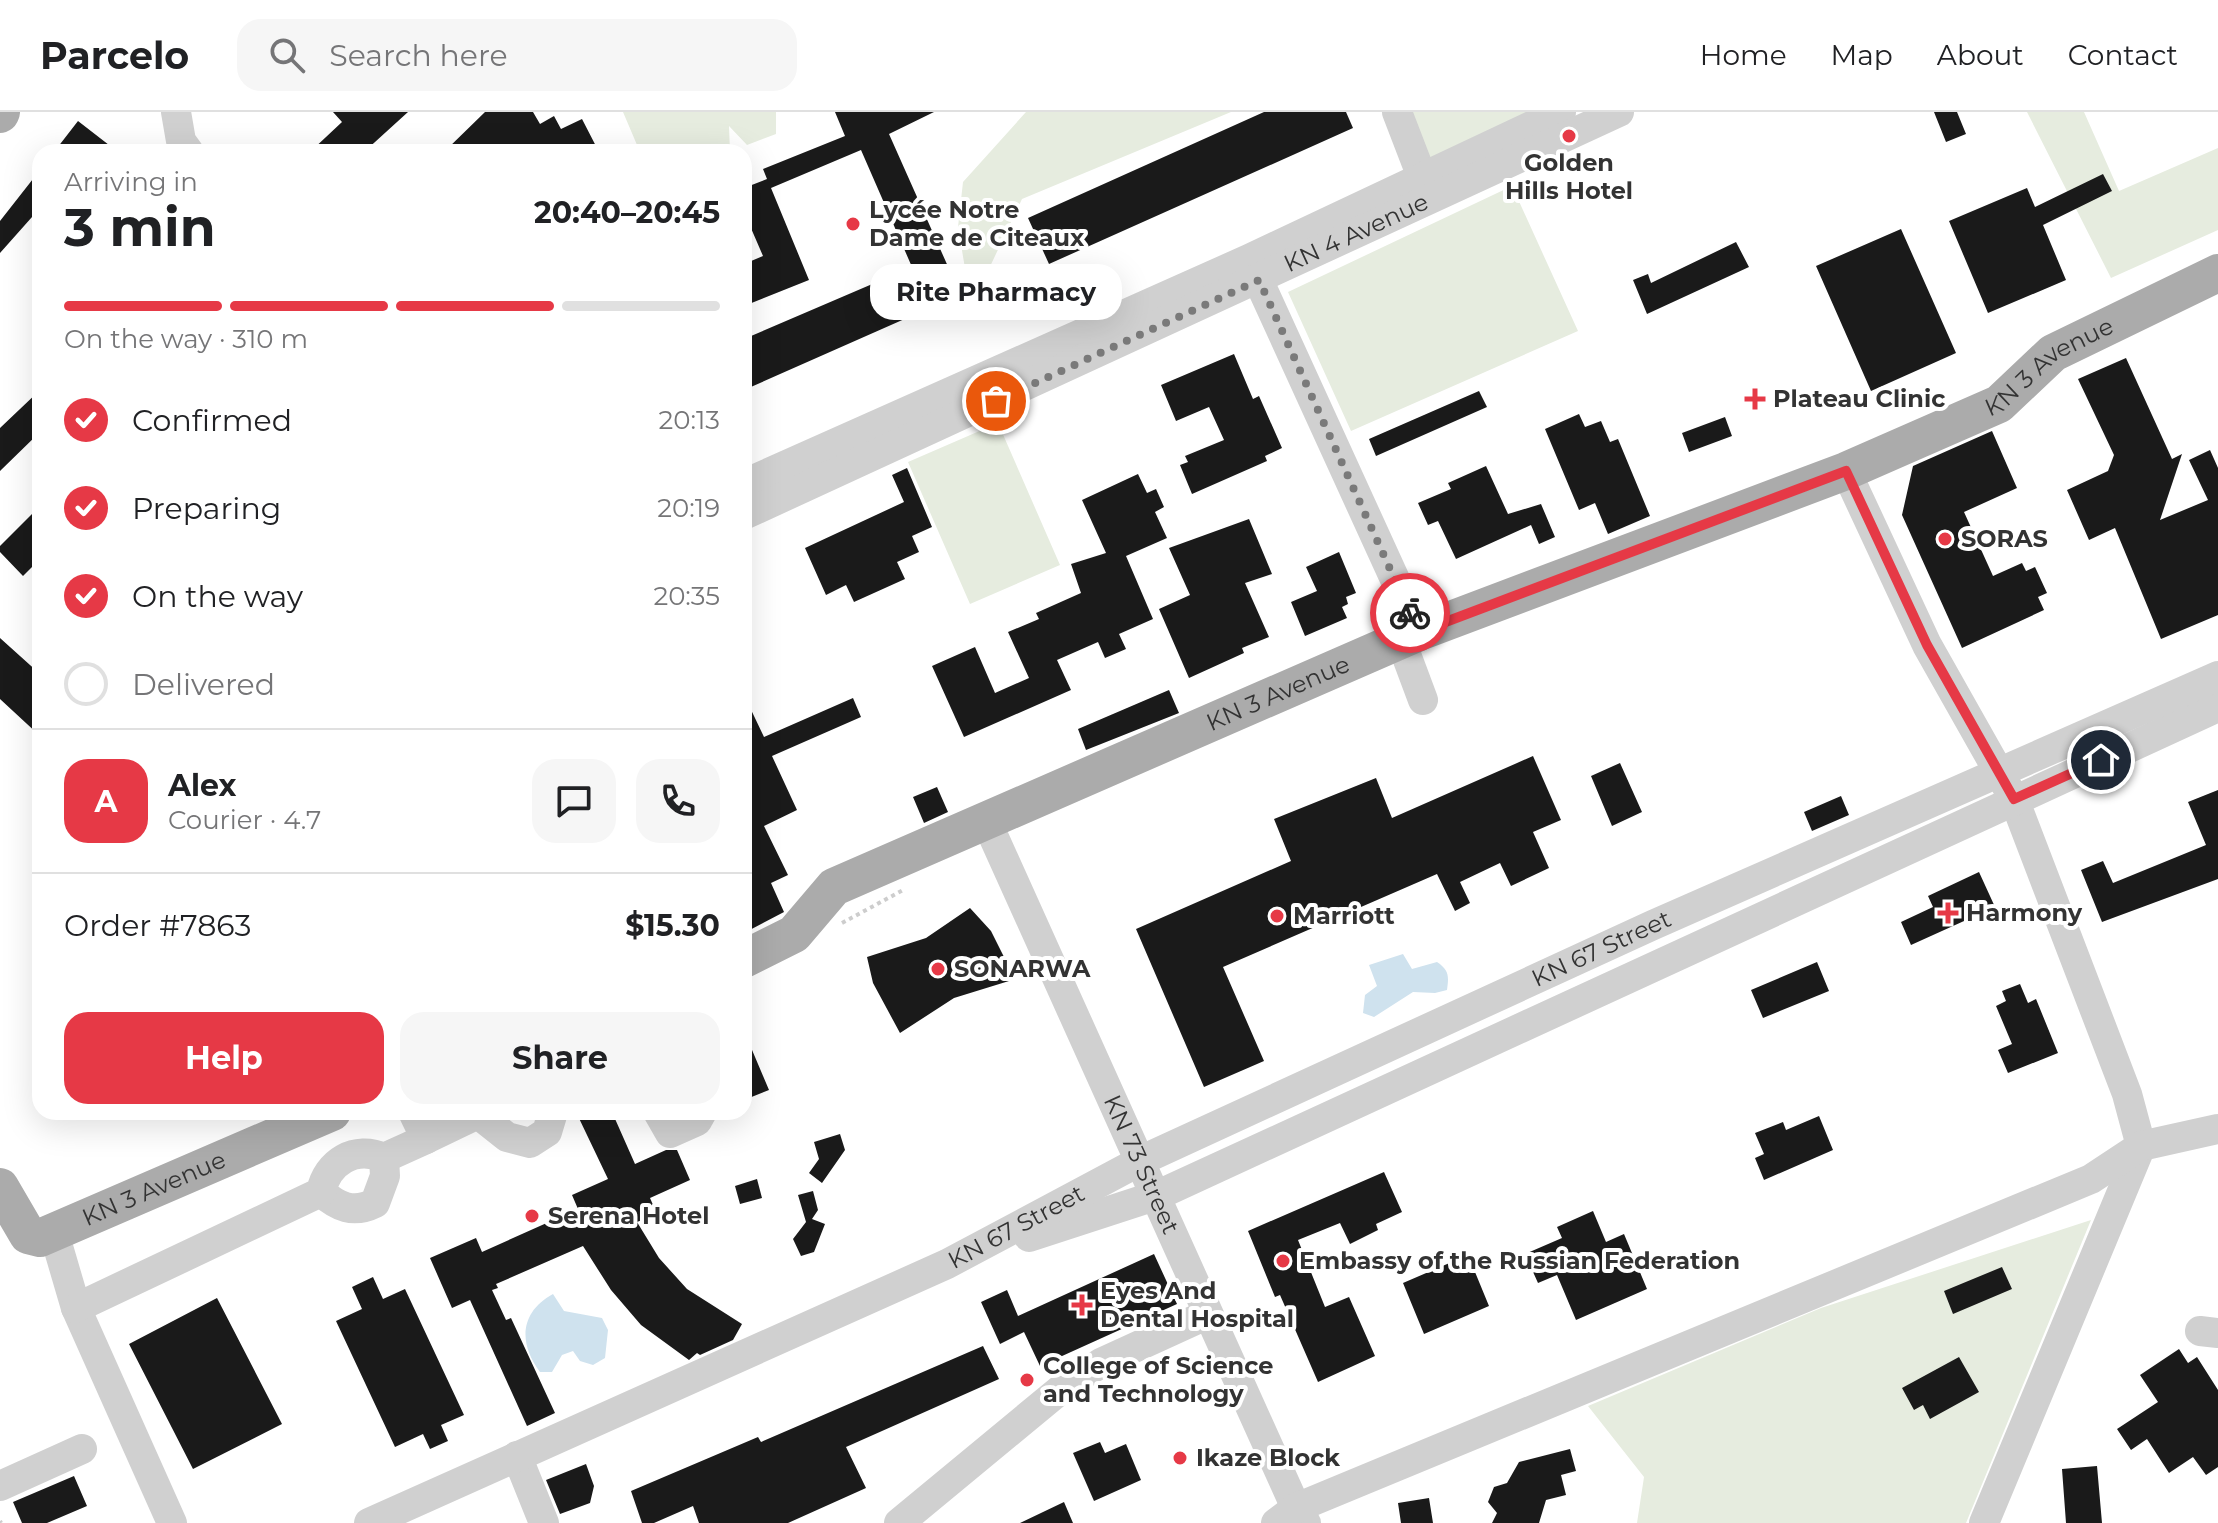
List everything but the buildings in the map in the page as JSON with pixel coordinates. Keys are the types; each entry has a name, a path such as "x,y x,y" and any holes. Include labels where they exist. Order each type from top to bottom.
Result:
{"main road":[{"name":"KN 3 Avenue","path":"752,955 794,934 834,887 1410,636 1846,471 1999,404 2053,353 2218,273"},
{"name":"KN 3 Avenue","path":"0,1187 28,1235 34,1238 54,1233 314,1120"}],"street":[{"path":"176,112 183,144"},
{"path":"1397,112 1422,177"},
{"name":"KN 4 Avenue","path":"1254,270 1422,177 1561,112"},
{"name":"KN 4 Avenue","path":"752,511 1103,338 1619,112"},
{"path":"1254,270 1410,636 1423,700"},
{"name":"KN 4 Avenue","path":"752,481 1103,338"},
{"path":"1846,471 1927,645 2001,770 2014,799 2127,1094 2141,1146 1984,1523"},
{"name":"KN 67 Street","path":"947,1264 1142,1160 1653,925 2218,676"},
{"name":"KN 67 Street","path":"947,1264 1158,1195 2218,707"},
{"name":"KN 73 Street","path":"986,820 1158,1195 1293,1518"},
{"path":"321,1192 347,1209 363,1209 375,1203 381,1194 384,1158 420,1126 448,1120"},
{"path":"488,1120 507,1137 530,1143 547,1132 551,1120"},
{"path":"663,1120 670,1133 698,1120"},
{"path":"1293,1518 2091,1179 2141,1146 2218,1129"},
{"path":"76,1308 321,1192 330,1167 343,1159 372,1153 384,1158"},
{"path":"54,1233 76,1308 172,1523"},
{"path":"369,1523 947,1264"},
{"path":"899,1523 1066,1385 1101,1363 1206,1315"},
{"path":"0,1486 82,1449"},
{"path":"517,1456 544,1523"}],"shaded area":[{"path":"623,112 776,112 776,134 750,144 729,126 730,144 637,144"},
{"path":"1026,112 1231,112 1022,199 986,275 967,280 958,227 963,182"},
{"path":"1402,112 1535,112 1422,163"},
{"path":"2027,112 2084,112 2119,191 2218,148 2218,230 2111,278"},
{"path":"1512,186 1578,331 1351,431 1288,292"},
{"path":"998,423 1060,565 970,604 908,462"},
{"path":"2091,1220 1966,1523 1637,1523 1644,1477 1588,1406 1821,1308"}],"water":[{"path":"1403,954 1412,969 1437,962 1441,965 1447,974 1447,990 1413,992 1374,1017 1363,1013 1365,995 1377,986 1369,965"},
{"path":"553,1294 564,1311 602,1318 608,1330 605,1358 593,1365 580,1361 573,1351 562,1355 552,1372 540,1372 528,1350 526,1329 534,1310"}],"way so far":[{"path":"996,401 1259,280 1410,613"}],"place":[{"name":"Golden Hills Hotel","path":"1569,136"},
{"name":"Lycée Notre Dame de Citeaux","path":"853,224"},
{"name":"Plateau Clinic","path":"1755,399"},
{"name":"Rite Pharmacy","path":"996,401"},
{"name":"SORAS","path":"1945,539"},
{"name":"Harmony","path":"1948,913"},
{"name":"Marriott","path":"1277,916"},
{"name":"SONARWA","path":"938,969"},
{"name":"Serena Hotel","path":"532,1216"},
{"name":"Embassy of the Russian Federation","path":"1283,1261"},
{"name":"Eyes And Dental Hospital","path":"1082,1305"},
{"name":"College of Science and Technology","path":"1027,1380"},
{"name":"Ikaze Block","path":"1180,1458"}],"route":[{"path":"1410,613 1419,632 1846,471 1927,645 2001,770 2014,799 2101,760"}]}
